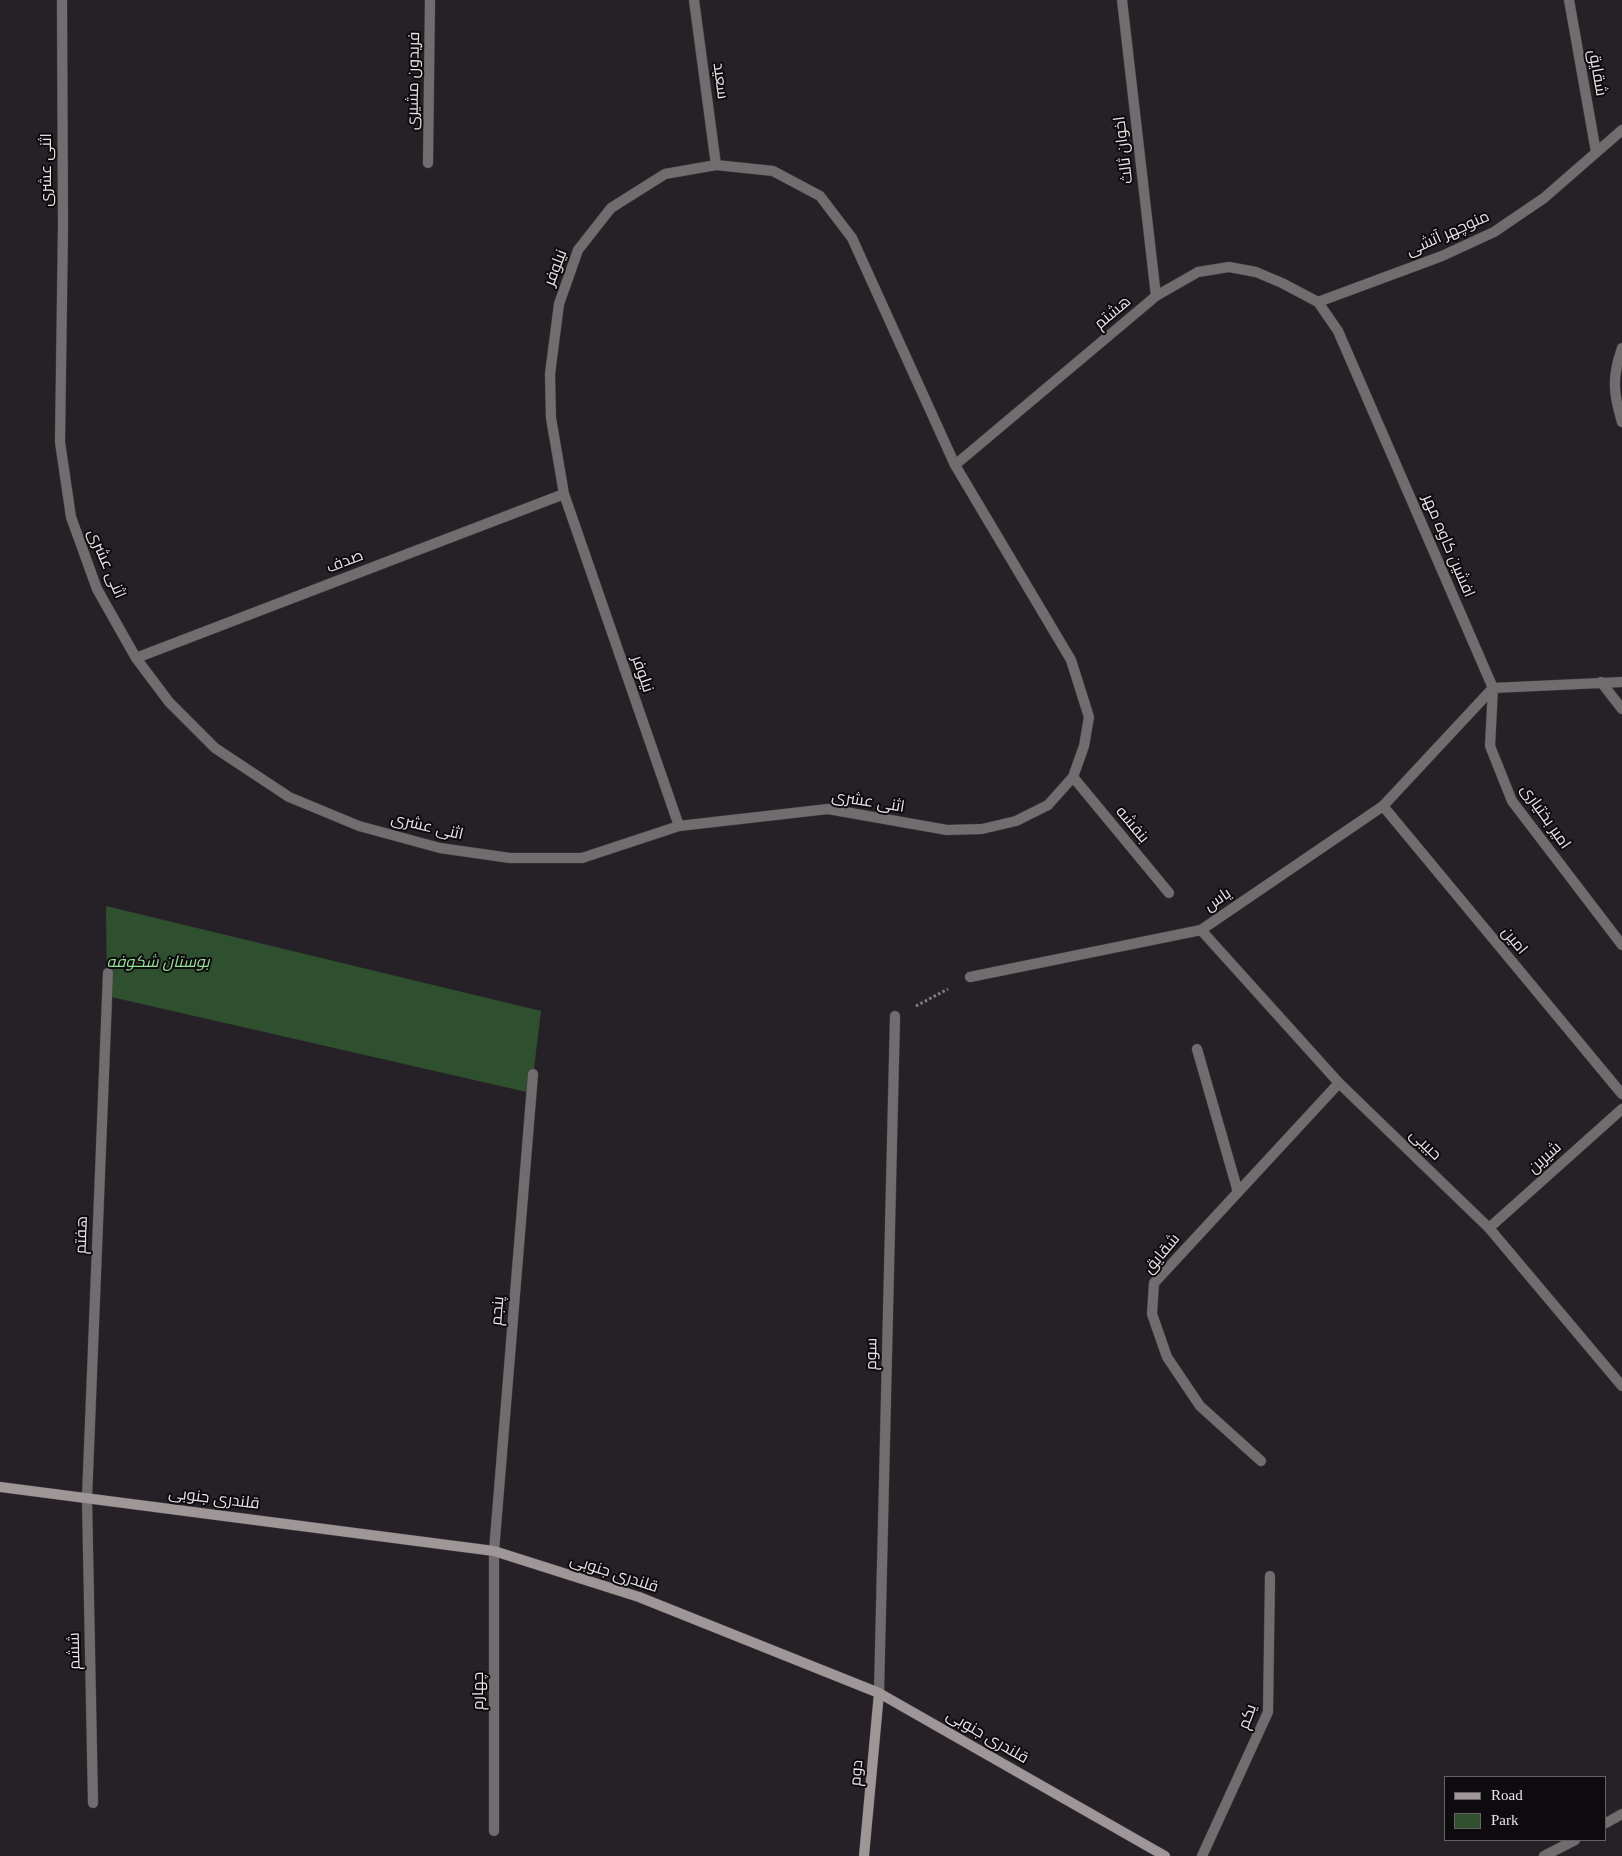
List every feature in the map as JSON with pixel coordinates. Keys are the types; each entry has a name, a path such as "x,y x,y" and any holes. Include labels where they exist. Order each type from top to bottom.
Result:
{"street":[{"name":"اثنی عشری","path":"62,0 60,442 71,517 97,589 136,658 169,702 215,748 289,797 359,826 440,848 510,858 582,858 679,826 828,808 947,830 982,829 1016,821 1048,805 1073,777 1084,746 1089,717 1071,660 955,465"},
{"name":"فریدون مشیری","path":"428,163 430,0"},
{"name":"سعید","path":"694,0 716,165"},
{"name":"اخوان ثالث","path":"1122,0 1156,296"},
{"name":"شقایق","path":"1569,0 1596,152"},
{"name":"منوچهر آتشی","path":"1318,302 1442,256 1494,232 1544,198 1622,130"},
{"name":"نیلوفر","path":"679,826 564,494 551,418 550,374 559,304 578,250 611,208 665,174 716,165 773,171 820,196 852,238 955,465"},
{"name":"هشتم","path":"955,465 1156,296 1198,272 1229,267 1256,272 1318,302"},
{"name":"افشین کاوه مهر","path":"1318,302 1338,331 1493,688"},
{"path":"1622,348 1614,377 1615,398 1622,422"},
{"name":"صدف","path":"136,658 564,494"},
{"path":"1601,682 1622,710"},
{"path":"1493,688 1622,682"},
{"name":"یاس","path":"970,977 1201,930 1382,806 1493,688"},
{"name":"امیر بختیاری","path":"1493,688 1490,746 1512,801 1622,945"},
{"name":"بنفشه","path":"1073,777 1169,893"},
{"name":"امین","path":"1382,806 1622,1094"},
{"name":"حبیبی","path":"1201,930 1339,1083 1489,1228 1622,1386"},
{"name":"هفتم","path":"87,1498 108,972"},
{"name":"سوم","path":"879,1693 895,1016"},
{"path":"1197,1049 1238,1192"},
{"name":"پنجم","path":"494,1551 532,1074"},
{"name":"شقایق","path":"1261,1461 1200,1406 1167,1357 1152,1314 1154,1283 1339,1083"},
{"name":"شیرین","path":"1489,1228 1622,1110"},
{"name":"قلندری جنوبی","path":"0,1487 494,1551 639,1597 879,1693 1165,1856"},
{"name":"ششم","path":"87,1498 93,1804"},
{"name":"چهارم","path":"494,1551 494,1831"},
{"name":"یکم","path":"1202,1856 1268,1712 1270,1576"},
{"name":"دوم","path":"864,1856 879,1693"},
{"path":"1607,1822 1622,1814"},
{"path":"1544,1856 1572,1841"}],"path":[{"path":"895,1016 970,977"}],"green space":[{"name":"بوستان شکوفه","path":"106,906 541,1011 531,1093 107,996"}]}
